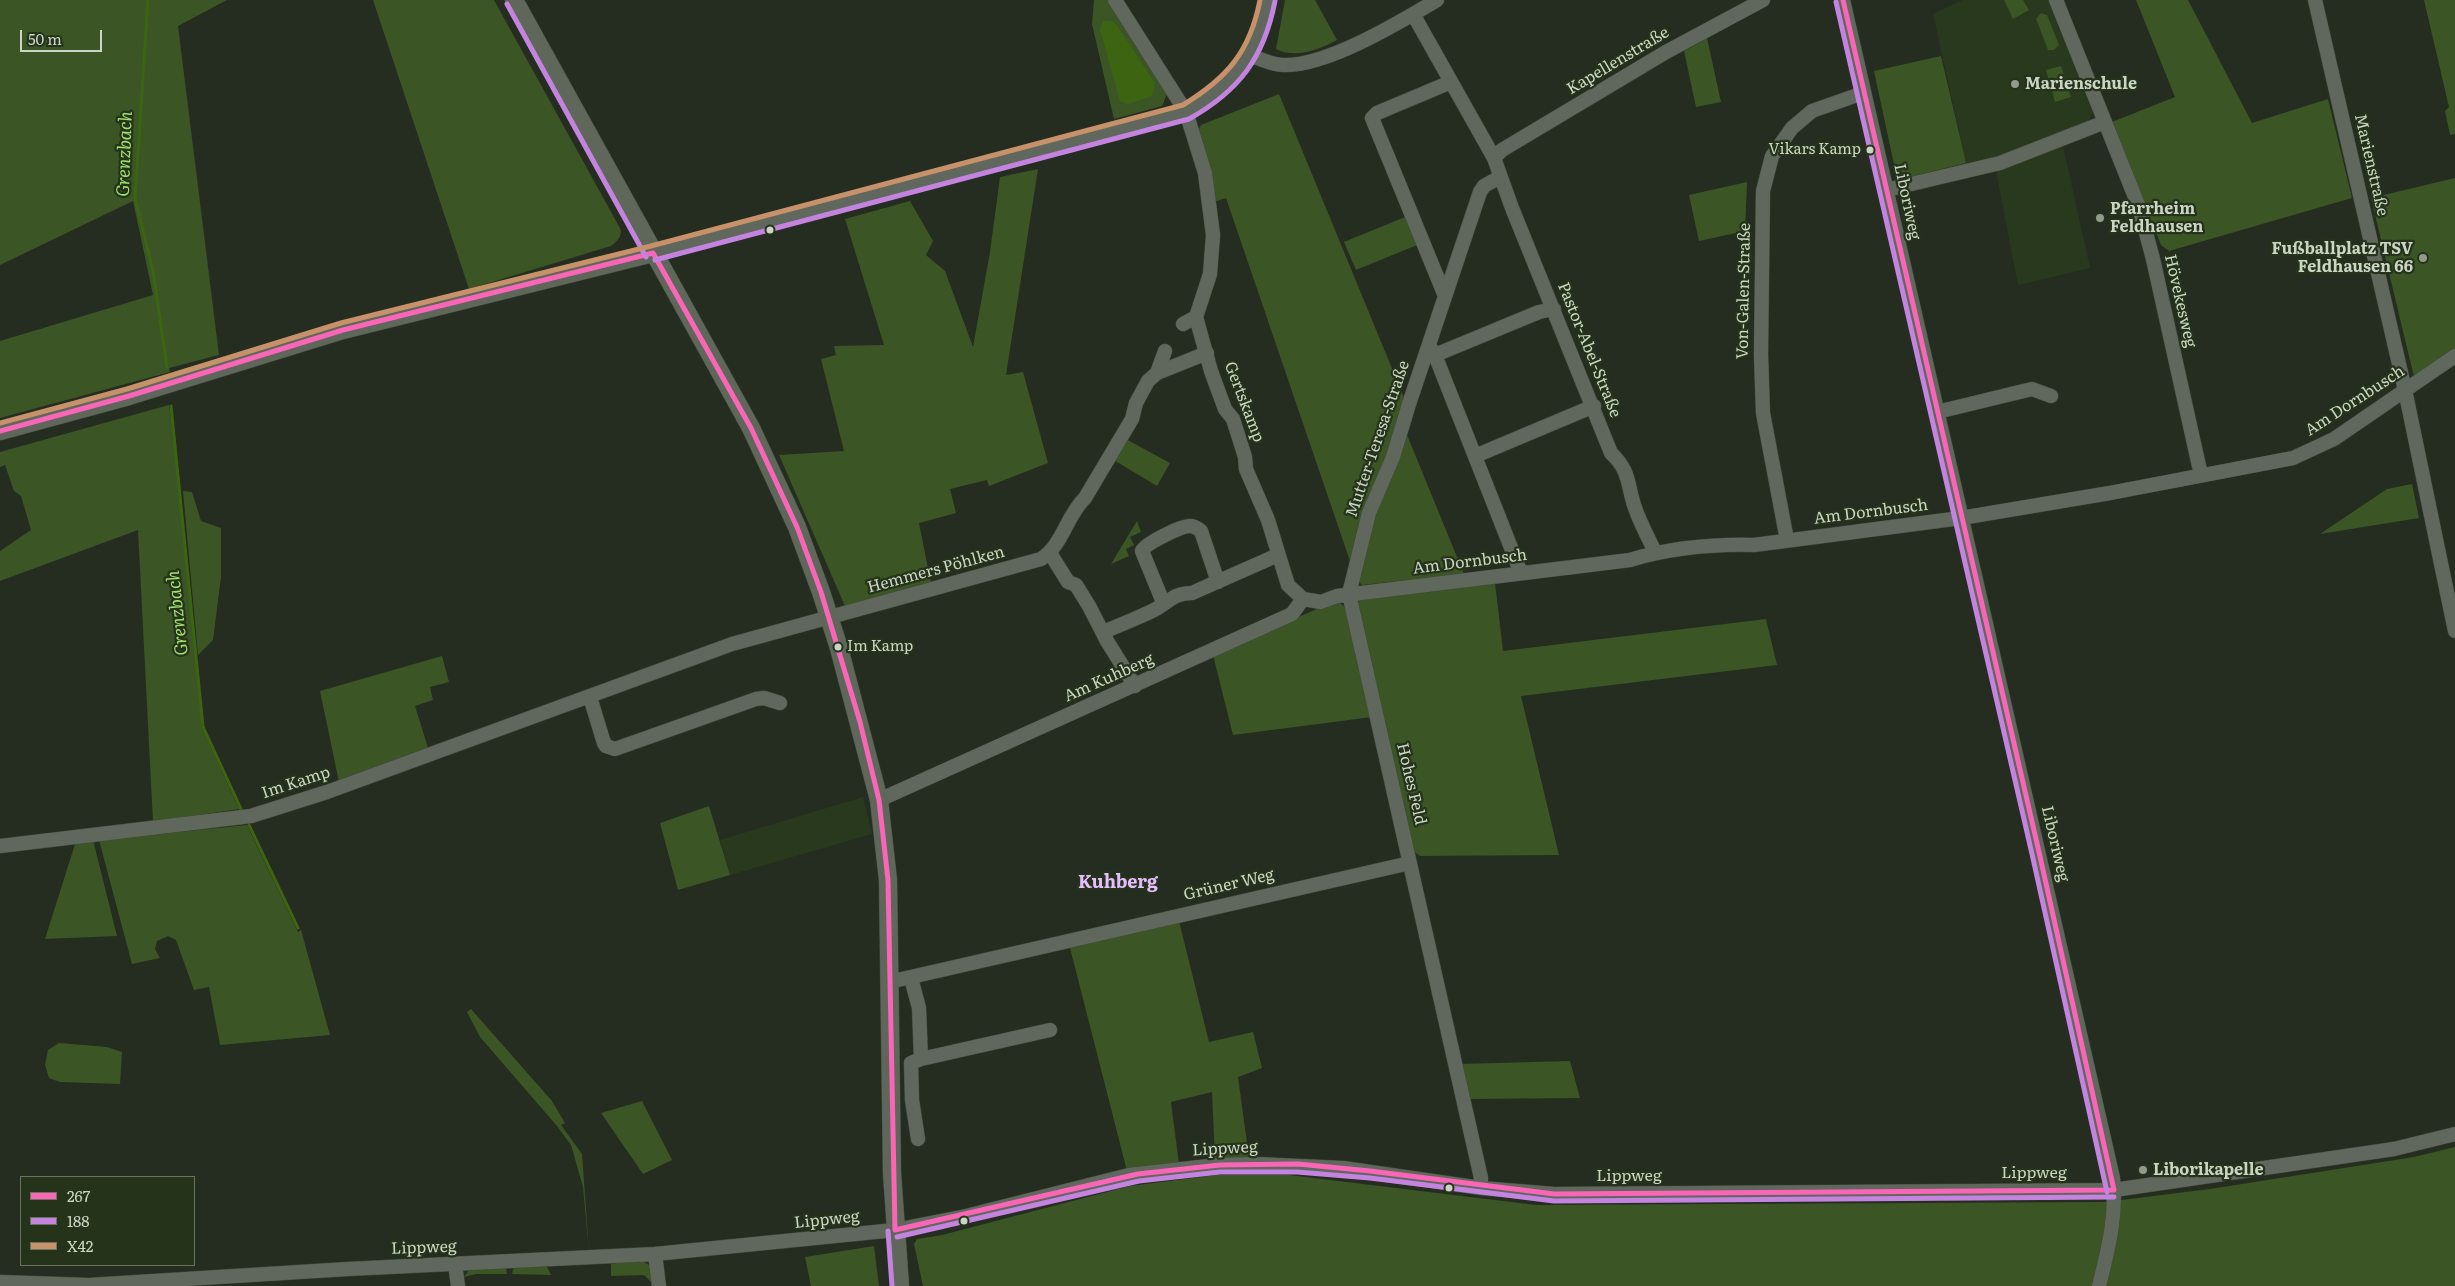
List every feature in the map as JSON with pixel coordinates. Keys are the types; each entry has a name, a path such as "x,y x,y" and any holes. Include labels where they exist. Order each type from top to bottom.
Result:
{"main road":[{"path":"514,0 751,428 796,527 830,617 860,722 879,800 888,880 895,1230 900,1286"},
{"path":"0,431 129,396 342,330 653,253"}],"street":[{"path":"1115,0 1186,112 1205,173 1213,236 1211,268 1196,318 1183,324"},
{"path":"653,253 1186,112 1223,88 1250,55 1265,21 1268,0"},
{"path":"1250,55 1283,65 1310,62 1337,52 1437,0"},
{"name":"Kapellenstraße","path":"1494,158 1502,150 1666,52 1763,0"},
{"name":"Liboriweg","path":"1843,0 2044,871 2114,1190 2113,1226 2099,1286"},
{"name":"Hövekesweg","path":"2056,0 2139,207 2153,259 2201,475"},
{"name":"Marienstraße","path":"2315,0 2405,390 2455,631"},
{"path":"1413,14 1494,158"},
{"path":"1445,296 1372,118 1377,113 1451,82"},
{"name":"Von-Galen-Straße","path":"1787,540 1763,413 1761,345 1763,191 1772,156 1792,128 1812,111 1864,94"},
{"path":"1886,190 2000,163 2105,122"},
{"name":"Pastor-Abel-Straße","path":"1494,158 1611,452 1622,463 1632,489 1634,505 1655,552"},
{"name":"Mutter-Teresa-Straße","path":"1349,594 1369,513 1393,458 1432,350 1445,296 1480,192 1484,186 1500,177"},
{"path":"1521,573 1494,511 1475,456 1432,350 1539,312 1554,309"},
{"name":"Gertskamp","path":"1196,318 1225,409 1233,419 1246,457 1246,469 1268,520 1290,588 1303,599"},
{"path":"1135,686 1076,585 1068,582 1050,554 1075,507 1086,498 1132,419 1136,403 1148,382 1157,372 1165,351"},
{"path":"1157,372 1207,353"},
{"name":"Am Dornbusch","path":"1349,594 1630,560 1655,552 1721,544 1754,546 1787,540 1962,518 2293,458 2334,439 2455,356"},
{"path":"1938,412 2032,389 2051,396"},
{"path":"1475,456 1594,406"},
{"path":"1163,602 1142,551 1147,544 1187,526 1194,526 1201,531 1218,582"},
{"name":"Hemmers Pöhlken","path":"830,617 1041,559 1050,554"},
{"path":"1103,632 1156,609 1163,602 1184,593 1192,593 1278,555"},
{"path":"1303,599 1318,602 1349,594"},
{"name":"Hohes Feld","path":"1349,594 1481,1178 1481,1188"},
{"name":"Am Kuhberg","path":"879,800 1292,614 1303,599"},
{"name":"Im Kamp","path":"0,846 251,816 327,792 732,644 830,617"},
{"path":"590,697 604,743 606,746 614,748 756,699 764,698 780,703"},
{"name":"Grüner Weg","path":"889,982 1184,913 1410,863"},
{"path":"911,978 919,1008 921,1059"},
{"path":"918,1139 912,1100 911,1062 1050,1030"},
{"name":"Lippweg","path":"0,1282 89,1285 348,1269 655,1254 895,1230 959,1218 1129,1175 1217,1165 1256,1164 1343,1168 1481,1188 1554,1194 2114,1190 2394,1148 2455,1134"},
{"path":"655,1254 659,1286"},
{"path":"455,1264 458,1286"}],"shaded area":[{"path":"0,0 227,0 178,26 219,355 169,368 170,372 0,418 0,341 153,295 133,201 0,265"},
{"path":"373,0 494,0 621,230 617,241 611,246 469,289"},
{"path":"1094,0 1109,0 1167,94 1162,106 1114,119 1092,24"},
{"path":"1285,0 1315,0 1337,40 1306,52 1291,53 1276,49"},
{"name":"Marienschule","path":"1963,0 2049,0 2093,112 2089,121 2004,155 1966,163 1933,14"},
{"path":"2004,0 2023,0 2029,10 2013,19"},
{"path":"2136,0 2188,0 2252,123 2328,99 2352,198 2169,251 2161,245 2112,122 2175,97"},
{"path":"2424,0 2455,0 2455,134 2450,135 2445,111 2449,107"},
{"path":"2041,13 2047,15 2059,45 2054,50 2048,50 2036,19"},
{"path":"1103,21 1112,21 1116,24 1155,83 1152,96 1128,104 1120,101 1100,29"},
{"path":"1707,38 1721,102 1696,107 1684,51"},
{"path":"1941,56 1966,163 1906,178 1897,174 1895,169 1874,71"},
{"path":"2061,66 2071,97 2055,102 2046,70"},
{"path":"1279,94 1405,400 1350,561 1226,198 1214,202 1198,131 1201,125"},
{"path":"2063,146 2090,268 2018,285 1996,171"},
{"path":"1038,169 1006,375 1023,372 1048,463 989,486 987,480 950,489 956,513 919,523 931,583 845,606 779,455 844,451 821,359 836,355 834,346 884,345 845,219 910,201 933,241 926,255 945,271 973,347 990,252 1000,177"},
{"name":"Fußballplatz TSV Feldhausen 66","path":"2455,178 2455,350 2414,377 2371,198"},
{"path":"1747,182 1745,231 1699,241 1689,195"},
{"path":"1405,217 1417,245 1356,270 1344,242"},
{"path":"169,405 180,490 202,728 239,809 153,822 138,530 0,581 0,551 31,530 21,496 14,491 5,465 0,467 0,452"},
{"path":"1405,430 1464,574 1362,585 1355,577"},
{"path":"1124,438 1170,463 1157,486 1112,459"},
{"path":"2412,484 2419,518 2320,534 2387,489"},
{"path":"183,491 192,492 201,521 221,528 221,577 213,640 198,655"},
{"path":"1137,521 1141,532 1130,537 1134,545 1126,549 1129,556 1111,564"},
{"path":"1495,583 1503,651 1766,619 1777,665 1521,696 1559,855 1420,856 1412,850 1356,604 1361,600"},
{"path":"1337,600 1348,610 1372,717 1233,735 1213,655"},
{"path":"442,656 449,682 430,687 433,700 415,706 429,751 339,782 320,691"},
{"path":"863,797 872,834 730,875 720,840"},
{"path":"709,806 730,875 678,890 660,823"},
{"path":"247,825 298,932 301,930 330,1035 220,1045 209,987 194,990 176,940 168,936 157,941 155,949 160,958 132,964 99,840"},
{"path":"93,840 117,936 45,939 76,841"},
{"path":"1179,921 1209,1042 1253,1032 1262,1068 1238,1077 1249,1158 1215,1160 1212,1092 1171,1102 1179,1164 1127,1171 1069,944"},
{"path":"471,1009 552,1101 565,1123 561,1125 582,1154 589,1251 583,1187 571,1145 557,1126 480,1037 467,1012"},
{"path":"59,1043 107,1047 122,1052 120,1084 60,1082 49,1078 45,1065 48,1050"},
{"path":"1570,1061 1580,1098 1468,1099 1460,1064"},
{"path":"642,1101 672,1160 643,1174 601,1113"},
{"path":"2455,1147 2455,1286 923,1286 914,1244 917,1239 942,1235 1130,1186 1217,1175 1289,1175 1536,1205 2105,1202 2210,1189 2414,1157"},
{"path":"874,1246 879,1286 811,1286 805,1257"},
{"path":"627,1261 644,1262 649,1265 652,1283 644,1275 611,1276 611,1264"},
{"path":"514,1267 547,1267 551,1275 512,1274"},
{"path":"506,1268 507,1274 476,1274 464,1277 469,1270"}],"waterway":[{"name":"Grenzbach","path":"148,0 135,198 153,271 167,367"},
{"name":"Grenzbach","path":"171,406 203,727 241,809"},
{"name":"Grenzbach","path":"249,825 298,928"}],"transit line":[{"name":"X42","path":"0,423 127,389 341,323 651,246 1183,105 1212,85 1234,62 1250,35 1260,0"},
{"name":"267","path":"1843,0 2039,852 2114,1190"},
{"name":"188","path":"655,260 1189,119 1222,97 1247,71 1264,40 1275,1"},
{"name":"188","path":"1836,2 2032,854 2107,1192"},
{"name":"188","path":"507,4 646,257"},
{"name":"267","path":"653,253 751,428 797,527 821,592 860,722 879,800 888,880 895,1230"},
{"name":"267","path":"0,431 129,396 343,330 653,253"},
{"name":"267","path":"895,1230 1138,1174 1220,1165 1298,1164 1554,1194 2114,1190"},
{"name":"188","path":"897,1237 1139,1181 1220,1172 1297,1172 1370,1178 1554,1201 2114,1197"},
{"name":"188","path":"888,1231 892,1286"}],"place":[{"name":"Marienschule","path":"2015,84"},
{"name":"Vikars Kamp","path":"1870,150"},
{"name":"Pfarrheim Feldhausen","path":"2100,218"},
{"name":"Fußballplatz TSV Feldhausen 66","path":"2423,258"},
{"name":"Im Kamp","path":"838,647"},
{"name":"Liborikapelle","path":"2143,1170"}],"district":[{"name":"Kuhberg","path":"1118,883"}]}
